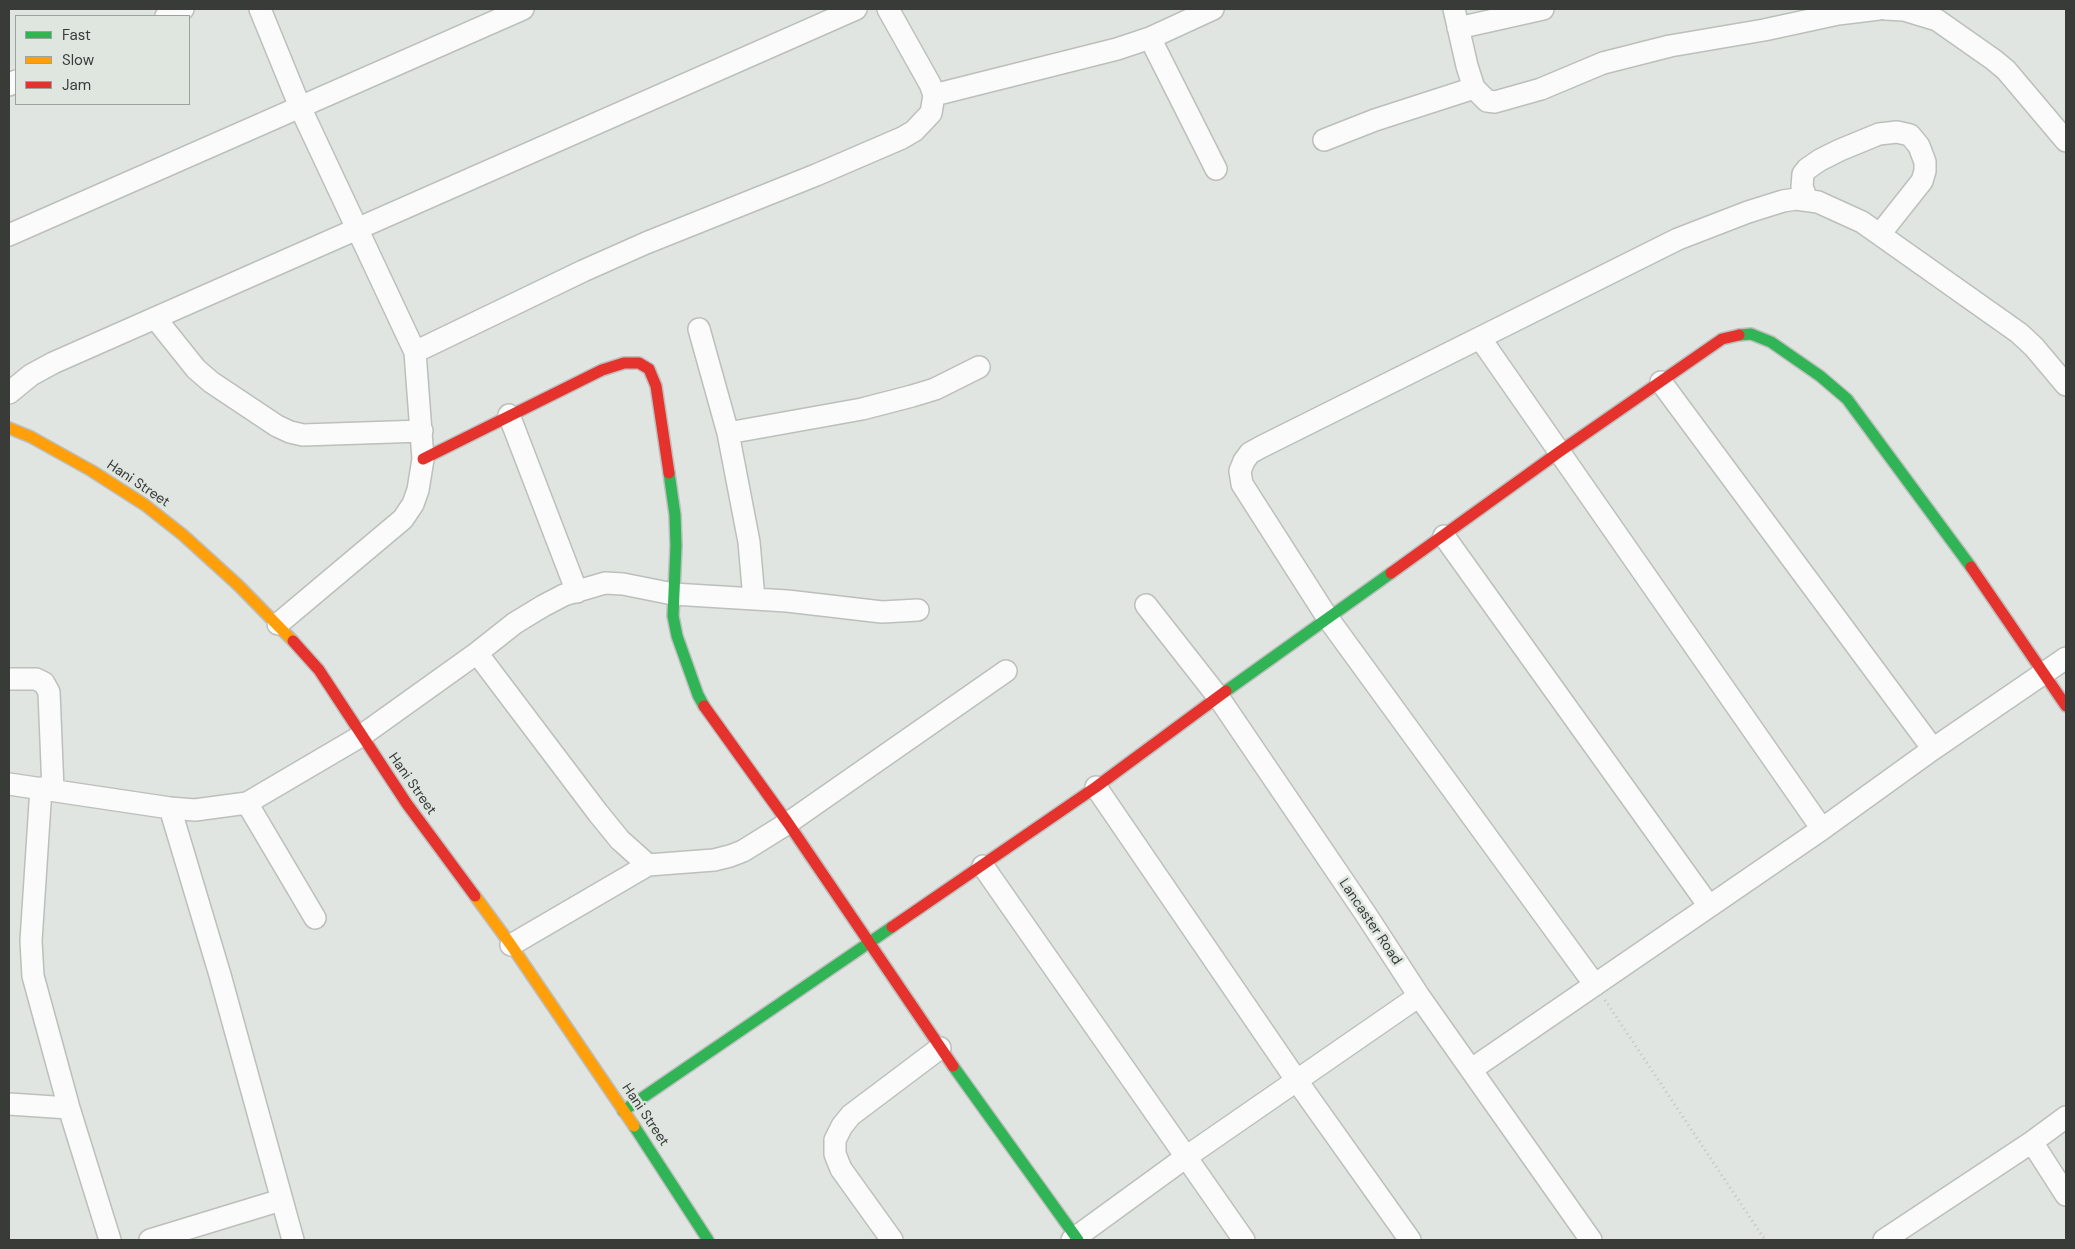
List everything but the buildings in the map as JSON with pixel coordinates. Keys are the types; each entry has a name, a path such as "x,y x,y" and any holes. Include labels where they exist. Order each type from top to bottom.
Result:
{"street":[{"path":"168,15 183,9"},
{"path":"260,9 300,107 415,352 423,459 418,490 413,504 403,519 278,624"},
{"path":"9,235 522,9"},
{"path":"9,393 31,375 53,363 856,9"},
{"path":"415,352 637,247 816,176 914,131 931,113 934,95 930,84 888,9"},
{"path":"934,95 1117,49 1150,38 1213,9"},
{"path":"1543,9 1456,18 1474,88 1487,101 1505,100 1556,84 1603,64 1660,48 1811,14 1838,14 1879,9"},
{"path":"1885,9 1935,15 2006,70 2065,137"},
{"path":"1150,38 1216,169"},
{"path":"1324,140 1391,115 1474,88"},
{"path":"1807,199 1802,187 1803,174 1820,160 1879,134 1898,132 1910,135 1919,146 1925,162 1922,181 1880,234"},
{"path":"1595,985 1326,617 1242,484 1240,471 1250,453 1678,239 1748,212 1783,201 1807,199 1828,205 1862,222 2019,333 2034,347 2066,385"},
{"path":"156,319 196,369 211,382 290,432 302,435 422,431"},
{"path":"699,330 728,433 749,542 754,598"},
{"path":"624,1111 868,942 1096,788 1326,617 1444,536 1559,452 1722,340 1737,335 1751,334 1771,342 1820,376 1847,399 1956,545 2066,706"},
{"path":"1480,338 1822,829"},
{"path":"423,459 586,377 624,363 639,363 649,369 656,386 675,515 676,546 673,616 677,636 698,695 708,713 757,783 788,822 940,1048 1075,1239 1186,1157 1419,996"},
{"path":"728,433 862,409 912,396 934,389 979,367"},
{"path":"1661,382 1933,749"},
{"path":"509,415 576,592"},
{"name":"Hani Street","path":"9,428 32,437 92,471 145,505 190,541 278,624 319,670 407,804 511,945 624,1111 708,1240"},
{"path":"1444,536 1709,906"},
{"path":"9,784 195,810 247,803 361,736 522,619 564,595 605,583 623,584 673,594 754,598 882,612 918,610"},
{"name":"Lancaster Road","path":"1146,605 1219,698 1419,996 1591,1240"},
{"path":"477,653 598,813 620,840 648,865"},
{"path":"1472,1069 1822,829 1933,749 2066,658"},
{"path":"511,945 648,865 714,860 743,851 1006,671"},
{"path":"9,679 36,679 44,684 48,692 47,789 31,959 38,996 69,1108 110,1240"},
{"path":"1096,788 1410,1240"},
{"path":"247,803 315,918"},
{"path":"170,808 220,975 293,1240"},
{"path":"983,866 1244,1240"},
{"path":"892,1240 841,1169 835,1154 835,1140 842,1126 851,1115 940,1048"},
{"path":"9,1104 69,1108"},
{"path":"1884,1240 2032,1142 2066,1117"},
{"path":"2032,1142 2066,1194"},
{"path":"150,1240 281,1200"}],"path":[{"path":"1595,985 1765,1240"}],"traffic: fast":[{"path":"1739,335 1751,334 1771,342 1820,376 1847,399 1971,567"},
{"path":"669,473 675,515 676,546 673,616 677,636 698,695 704,706"},
{"path":"1226,691 1391,573"},
{"path":"623,1111 892,927"},
{"path":"953,1066 1078,1240"},
{"path":"634,1126 708,1240"}],"traffic: slow":[{"path":"9,428 31,437 92,471 145,505 183,535 238,585 293,641"},
{"path":"475,896 511,945 634,1126"}],"traffic: jam":[{"path":"1391,573 1559,452 1722,339 1739,335"},
{"path":"423,459 602,370 624,363 639,363 649,369 656,386 669,473"},
{"path":"1971,567 2066,706"},
{"path":"293,641 319,670 407,804 475,896"},
{"path":"892,927 1096,787 1226,691"},
{"path":"704,706 788,823 953,1066"}]}
